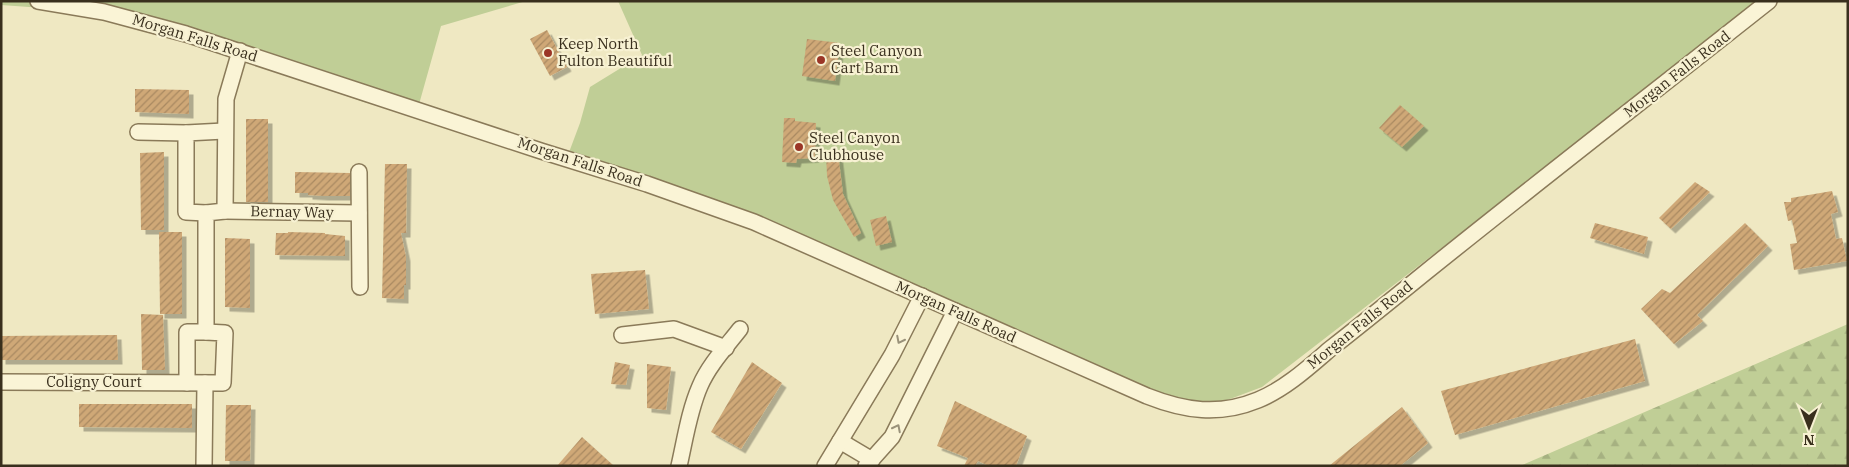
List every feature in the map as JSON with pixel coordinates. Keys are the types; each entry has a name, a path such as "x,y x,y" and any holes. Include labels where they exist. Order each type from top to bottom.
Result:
{"street":[{"name":"Morgan Falls Road","path":"38,1 104,12 186,34 647,184 754,222 1122,387 1171,405 1193,410 1236,407 1258,400 1276,391 1769,1"},
{"path":"224,211 226,99 240,51"},
{"path":"138,132 186,133 224,131"},
{"path":"186,133 186,212 206,213 206,332"},
{"path":"359,172 360,287"},
{"name":"Bernay Way","path":"206,213 224,211 358,213"},
{"path":"825,466 892,355 922,296"},
{"path":"840,441 869,463 892,437 955,311"},
{"path":"622,335 674,328 726,348"},
{"path":"679,466 700,386 713,364 740,329"},
{"path":"187,383 187,332 224,333 223,383 205,383 204,466"},
{"name":"Coligny Court","path":"1,382 205,383"}],"green space":[{"path":"1,1 526,1 441,26 416,115 364,102 113,13 1,5"},
{"path":"618,1 1761,1 1262,387 1190,414 831,254 565,163 580,123 590,87 642,55"},
{"path":"1848,324 1848,466 1520,466"}],"building":[{"name":"Keep North Fulton Beautiful","path":"547,30 567,67 550,76 530,39"},
{"name":"Steel Canyon Cart Barn","path":"807,39 840,43 835,81 802,76"},
{"path":"135,89 189,90 189,114 135,112"},
{"path":"1400,105 1424,126 1402,147 1379,128"},
{"name":"Steel Canyon Clubhouse","path":"784,118 795,118 795,121 816,123 815,158 797,159 796,163 782,162"},
{"path":"246,119 268,119 268,202 246,202"},
{"path":"164,152 164,230 141,230 140,153"},
{"path":"826,153 838,153 843,194 861,233 854,237 833,200 827,176"},
{"path":"385,164 407,164 406,233 401,233 406,257 404,299 382,298"},
{"path":"295,172 350,173 350,196 295,193"},
{"path":"1695,182 1710,192 1671,229 1659,218"},
{"path":"1832,191 1838,212 1831,214 1836,239 1842,238 1847,261 1794,270 1790,244 1797,243 1792,220 1788,221 1784,202 1791,202 1791,198"},
{"path":"886,216 892,242 876,246 870,220"},
{"path":"1595,223 1648,237 1644,254 1590,238"},
{"path":"1745,223 1768,246 1697,315 1703,321 1674,344 1641,309 1662,289 1670,293"},
{"path":"159,232 182,232 182,314 160,314"},
{"path":"276,233 325,233 345,236 345,256 275,255"},
{"path":"225,238 250,239 250,308 225,307"},
{"path":"645,270 649,309 595,314 591,274"},
{"path":"141,314 163,315 165,370 142,370"},
{"path":"117,335 118,360 1,360 1,336"},
{"path":"1635,339 1645,381 1455,435 1441,391"},
{"path":"615,362 630,365 626,385 611,384"},
{"path":"752,362 782,383 741,449 711,432"},
{"path":"647,364 671,367 666,410 647,408"},
{"path":"955,401 1027,436 1016,466 989,466 978,461 975,466 964,466 968,458 937,446"},
{"path":"79,404 192,404 192,428 79,427"},
{"path":"226,405 251,405 250,461 225,461"},
{"path":"1402,407 1428,443 1400,466 1329,466"},
{"path":"582,437 614,466 557,466"}],"place":[{"name":"Keep North Fulton Beautiful","path":"548,53"},
{"name":"Steel Canyon Cart Barn","path":"821,60"},
{"name":"Steel Canyon Clubhouse","path":"799,147"}]}
